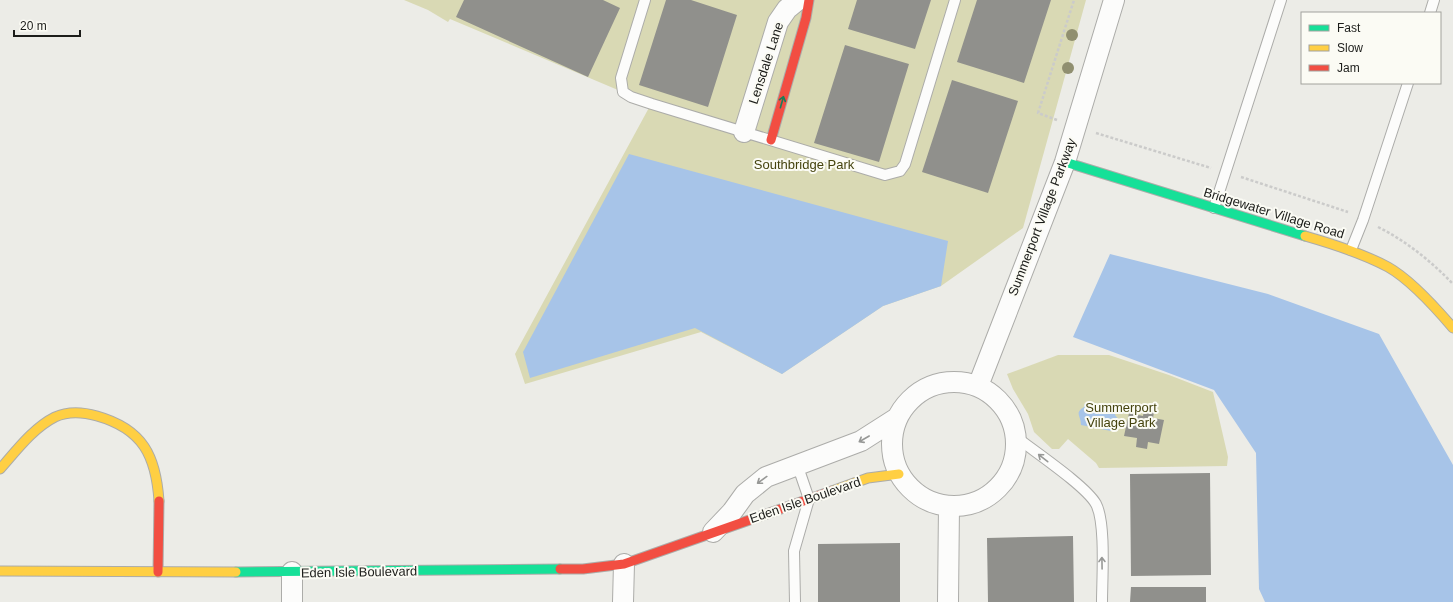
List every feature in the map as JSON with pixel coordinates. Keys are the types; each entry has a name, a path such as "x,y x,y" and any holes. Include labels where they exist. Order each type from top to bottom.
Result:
{"street":[{"name":"Lensdale Lane","path":"744,132 778,22 787,9 798,0"},
{"name":"Lensdale Lane","path":"772,140 806,18 809,0"},
{"name":"Summerport Village Parkway","path":"978,386 1065,162 1114,0"},
{"name":"Bridgewater Village Road","path":"1065,162 1352,250 1389,268 1432,303 1453,328"},
{"path":"954,381 978,386 992,394 1004,406 1012,421 1016,437 1014,459 1005,479 990,495 970,504 949,506 929,501 911,490 899,474 891,446 896,418 910,398 930,386 954,381"},
{"path":"0,469 40,426 57,416 79,413 107,419 131,432 147,449 154,466 158,496 158,572"},
{"name":"Eden Isle Boulevard","path":"712,532 732,512 745,494 766,477 861,441 896,418"},
{"name":"Eden Isle Boulevard","path":"0,571 292,572 582,569 624,564 868,478 899,474"},
{"path":"948,602 949,506"},
{"path":"624,564 624,602"},
{"path":"292,572 292,602"}],"lane":[{"path":"645,0 621,78 623,92 631,97 885,175 900,171 905,164 955,0"},
{"path":"1214,208 1281,0"},
{"path":"1430,12 1434,0"},
{"path":"1352,250 1408,84"},
{"path":"1016,437 1088,492 1097,504 1101,521 1102,602"},
{"path":"795,602 794,551 809,499 797,464"}],"path":[{"path":"1038,114 1074,0"},
{"path":"1075,127 1342,210 1398,238 1440,271 1453,284"}],"green space":[{"name":"Southbridge Park","path":"404,0 1086,0 1023,228 941,286 883,306 782,374 701,332 525,384 515,354 651,104 450,19 448,22 428,10"},
{"name":"Summerport Village Park","path":"1058,355 1109,355 1169,375 1213,392 1228,457 1227,466 1099,468 1096,463 1068,439 1059,449 1052,449 1034,432 1028,414 1013,389 1007,374"}],"water":[{"path":"629,154 948,241 941,286 883,306 782,374 695,328 530,378 523,352"},
{"path":"1110,254 1268,294 1379,334 1453,465 1453,602 1265,602 1259,589 1256,453 1214,390 1073,337"},
{"path":"1084,404 1116,411 1115,415 1119,420 1118,425 1112,428 1111,431 1081,425 1079,411 1084,407"}],"building":[{"path":"464,0 603,0 620,8 588,77 456,17"},
{"path":"666,0 691,0 737,15 708,107 639,85"},
{"path":"857,0 931,0 915,49 848,29"},
{"path":"977,0 1051,0 1024,83 957,62"},
{"path":"845,45 909,64 879,162 814,143"},
{"path":"952,80 1018,101 988,193 922,172"},
{"path":"1144,410 1154,412 1153,418 1164,420 1159,444 1148,442 1147,449 1136,447 1137,438 1124,436 1129,413 1143,416"},
{"path":"1210,473 1211,575 1131,576 1130,474"},
{"path":"1073,536 1074,602 988,602 987,538"},
{"path":"900,543 900,602 818,602 818,544"},
{"path":"1131,587 1206,587 1206,602 1130,602"}],"traffic: fast":[{"path":"1065,162 1305,236"},
{"path":"236,572 560,569"}],"traffic: slow":[{"path":"1305,236 1358,253 1388,267 1414,287 1431,303 1453,328"},
{"path":"0,469 25,440 39,427 55,417 76,413 97,416 126,428 144,446 155,471 159,501"},
{"path":"832,491 868,478 899,474"},
{"path":"0,571 236,572"}],"traffic: jam":[{"path":"771,140 806,18 809,0"},
{"path":"560,569 583,569 624,564 832,491"},
{"path":"158,572 159,501"}]}
